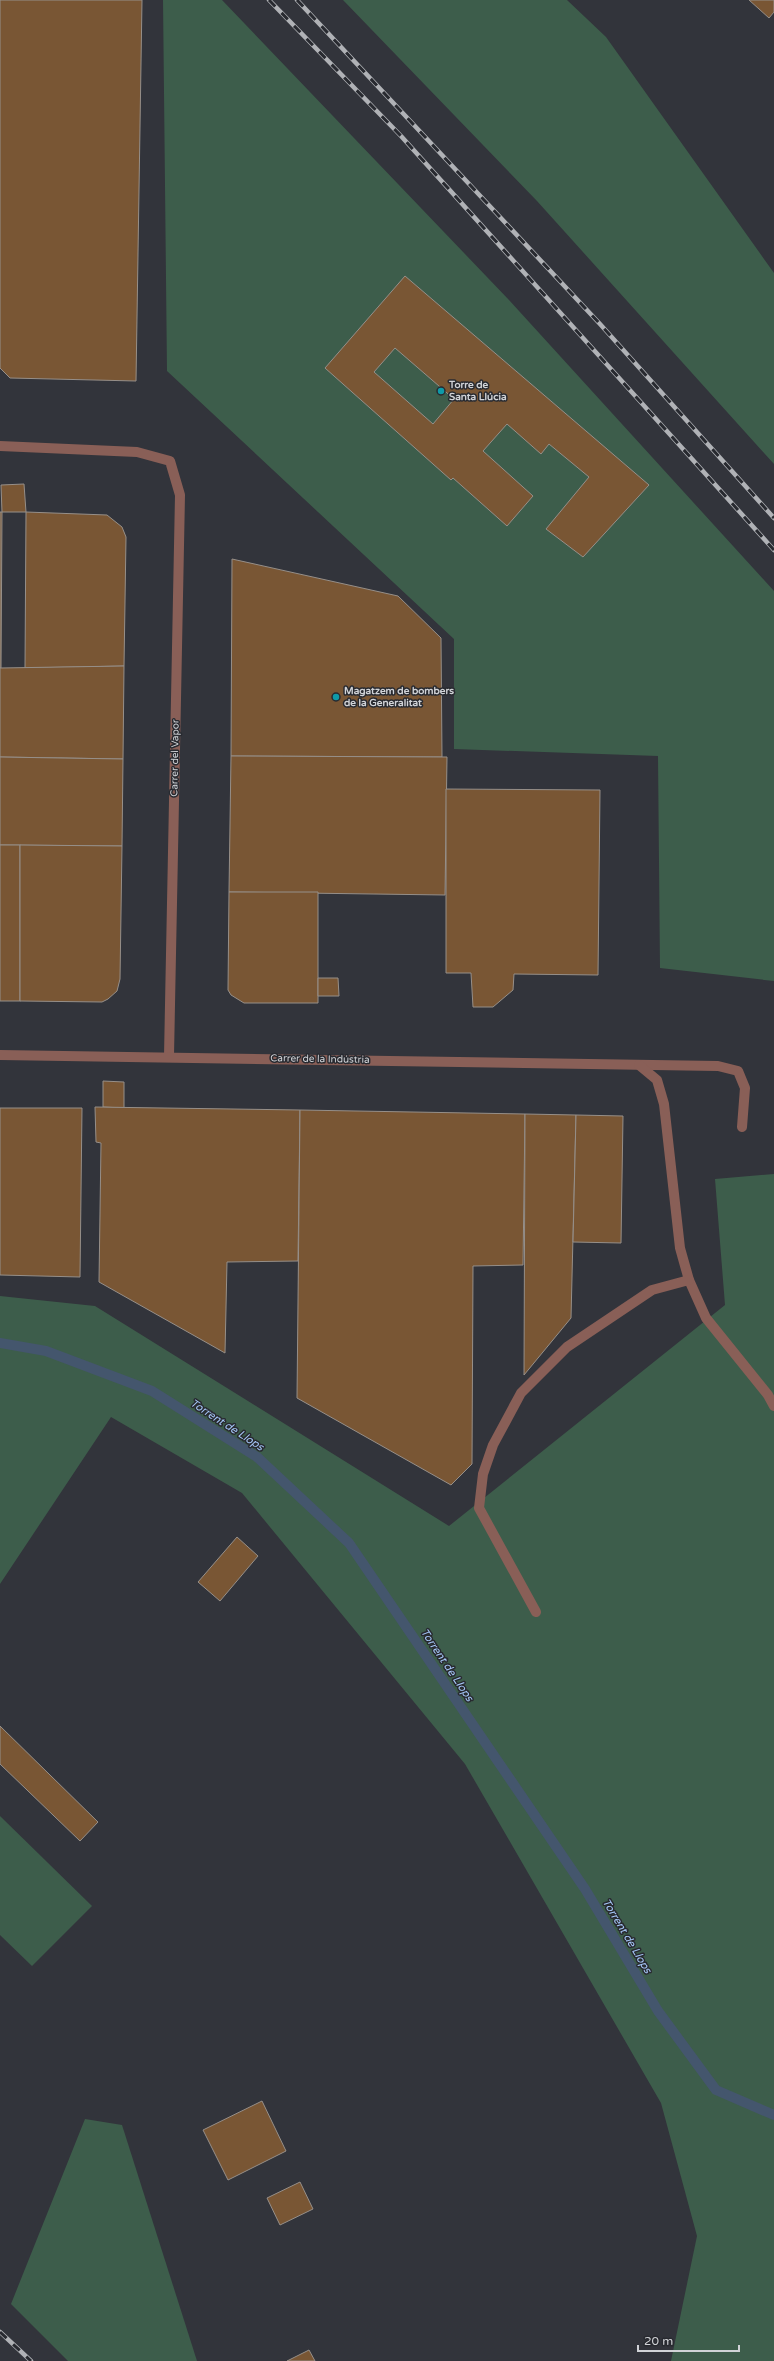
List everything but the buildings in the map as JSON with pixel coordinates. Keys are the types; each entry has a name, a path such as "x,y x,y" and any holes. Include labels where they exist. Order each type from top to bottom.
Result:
{"street":[{"name":"Carrer del Vapor","path":"0,446 137,452 170,461 180,495 169,1056"},
{"name":"Carrer de la Indústria","path":"0,1055 169,1056 718,1066 738,1071 745,1088 742,1127"},
{"path":"639,1065 657,1080 664,1104 680,1248 689,1280 706,1318 768,1395 774,1406"},
{"path":"536,1612 479,1508 483,1474 493,1445 521,1393 567,1347 652,1290 689,1280"}],"green space":[{"path":"163,0 222,0 509,300 774,591 774,981 660,968 658,756 454,749 454,639 167,371"},
{"path":"343,0 567,0 606,37 774,273 774,464 537,201"},
{"path":"774,1174 774,2361 671,2361 697,2236 661,2103 465,1764 242,1493 111,1417 0,1584 0,1296 95,1306 449,1526 725,1305 715,1179"},
{"path":"0,1816 92,1906 32,1966 0,1935"},
{"path":"85,2119 122,2125 197,2361 68,2361 11,2304"}],"waterway":[{"name":"Torrent de Llops","path":"0,1343 46,1351 152,1391 257,1457 349,1543 585,1889 658,2011 716,2090 774,2115"}],"railway":[{"path":"269,0 401,136 774,550"},
{"path":"297,0 600,324 774,518"},
{"path":"0,2332 31,2361"}],"place":[{"name":"Torre de Santa Llúcia","path":"441,391"},
{"name":"Magatzem de bombers de la Generalitat","path":"336,697"}]}
